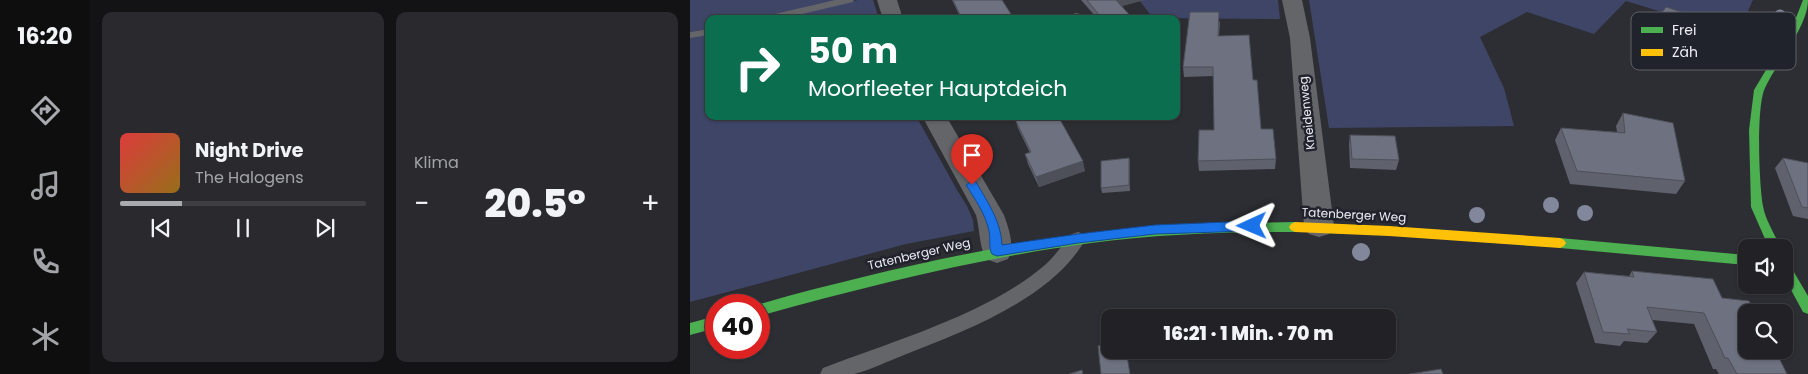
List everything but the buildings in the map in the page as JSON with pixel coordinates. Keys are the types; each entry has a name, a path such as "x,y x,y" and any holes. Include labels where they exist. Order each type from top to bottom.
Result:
{"street":[{"path":"887,0 892,15"},
{"name":"Kneidenweg","path":"1292,0 1300,38 1319,226"},
{"path":"1796,26 1807,0"},
{"path":"1771,70 1759,90 1754,130 1757,206 1771,239"},
{"path":"936,120 990,215 995,231 997,251"},
{"name":"Tatenberger Weg","path":"770,307 916,268 997,251 1078,238 1155,230 1235,226 1319,226 1517,238 1738,259"},
{"path":"1793,265 1800,265"},
{"path":"1793,281 1808,308"},
{"path":"690,329 705,325"}],"lane":[{"path":"783,15 849,0"},
{"path":"690,35 705,33"},
{"path":"830,374 949,328 1006,299 1049,272 1078,238"}],"shaded area":[{"path":"690,0 837,0 772,15 705,15 705,30 690,32"},
{"path":"858,0 873,0 878,15 792,15"},
{"path":"1139,0 1278,0 1280,19 1180,18 1180,15 1151,15"},
{"path":"1309,0 1753,0 1748,12 1662,12 1626,1 1594,34 1527,12 1480,37 1504,88 1514,126 1329,128"},
{"path":"705,34 705,120 918,120 973,220 974,231 906,244 720,294 705,294 705,298 690,302 690,37"}],"traffic: fast":[{"path":"1796,26 1807,0"},
{"path":"1771,70 1759,90 1754,130 1757,207 1771,239"},
{"path":"770,307 891,276 1024,248 1091,238 1159,231 1227,227 1295,227"},
{"path":"1560,243 1738,259"},
{"path":"1793,282 1808,308"},
{"path":"690,329 705,325"}],"traffic: slow":[{"path":"1295,227 1389,231 1560,243"}],"route":[{"path":"972,185 990,215 995,231 997,251 1078,238 1155,230 1252,226"}]}
